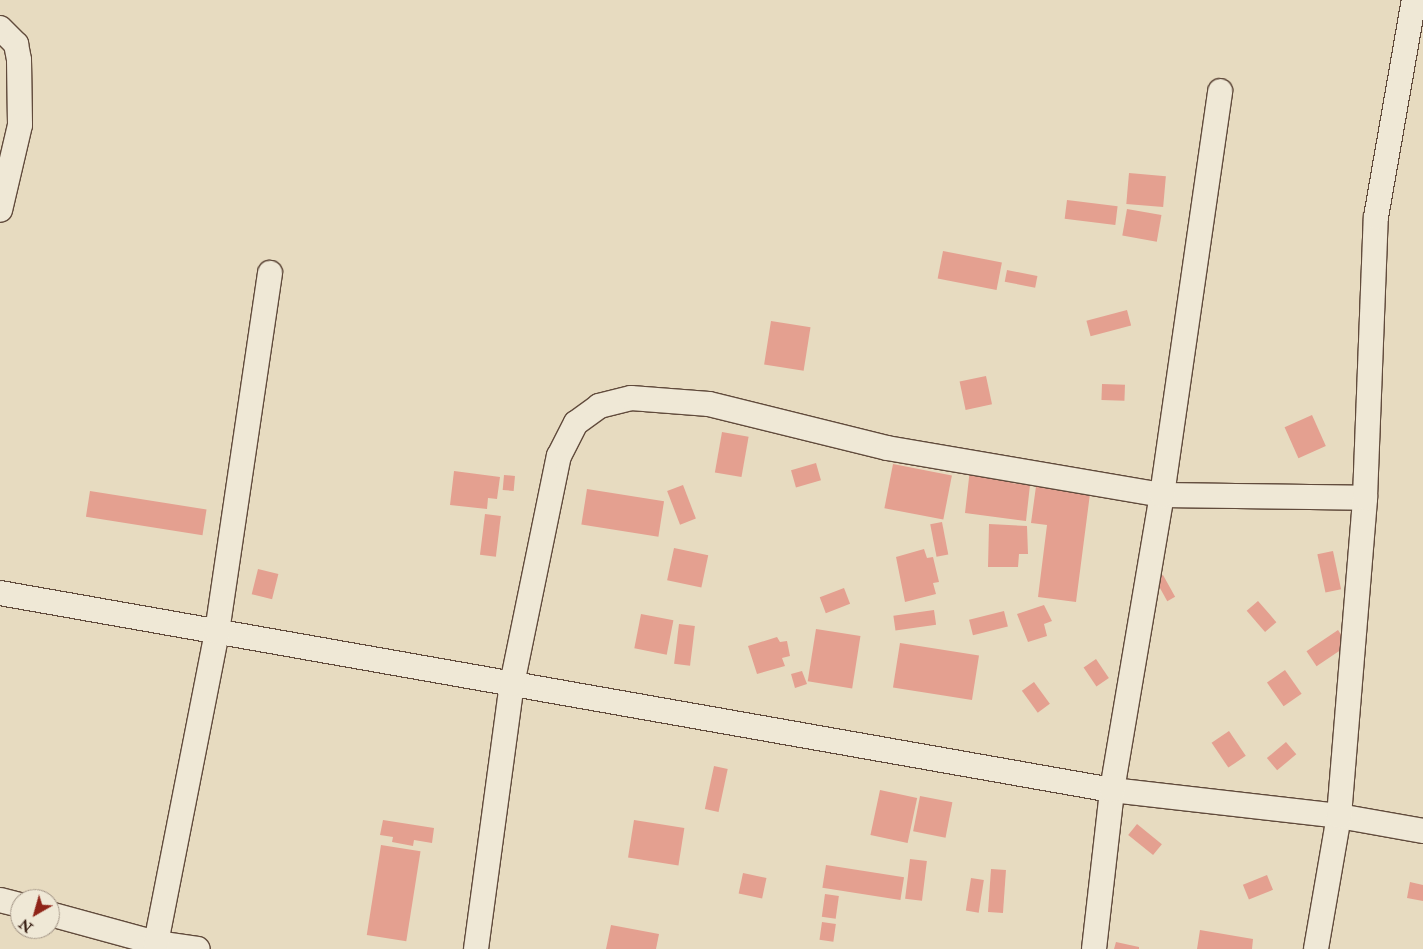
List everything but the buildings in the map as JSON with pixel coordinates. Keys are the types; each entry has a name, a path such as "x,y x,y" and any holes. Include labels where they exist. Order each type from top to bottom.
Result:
{"street":[{"path":"1316,949 1340,816 1365,498 1376,217 1414,0"},
{"path":"0,28 16,44 19,60 20,125 0,210"},
{"path":"1094,949 1112,790 1162,495 1220,92"},
{"path":"154,946 217,632 270,272"},
{"path":"476,949 512,684 559,456 576,423 599,406 631,398 709,404 887,448 1162,495 1365,498"},
{"path":"0,594 1112,790 1340,816 1423,831"},
{"path":"60,917 154,946 198,949"}]}
